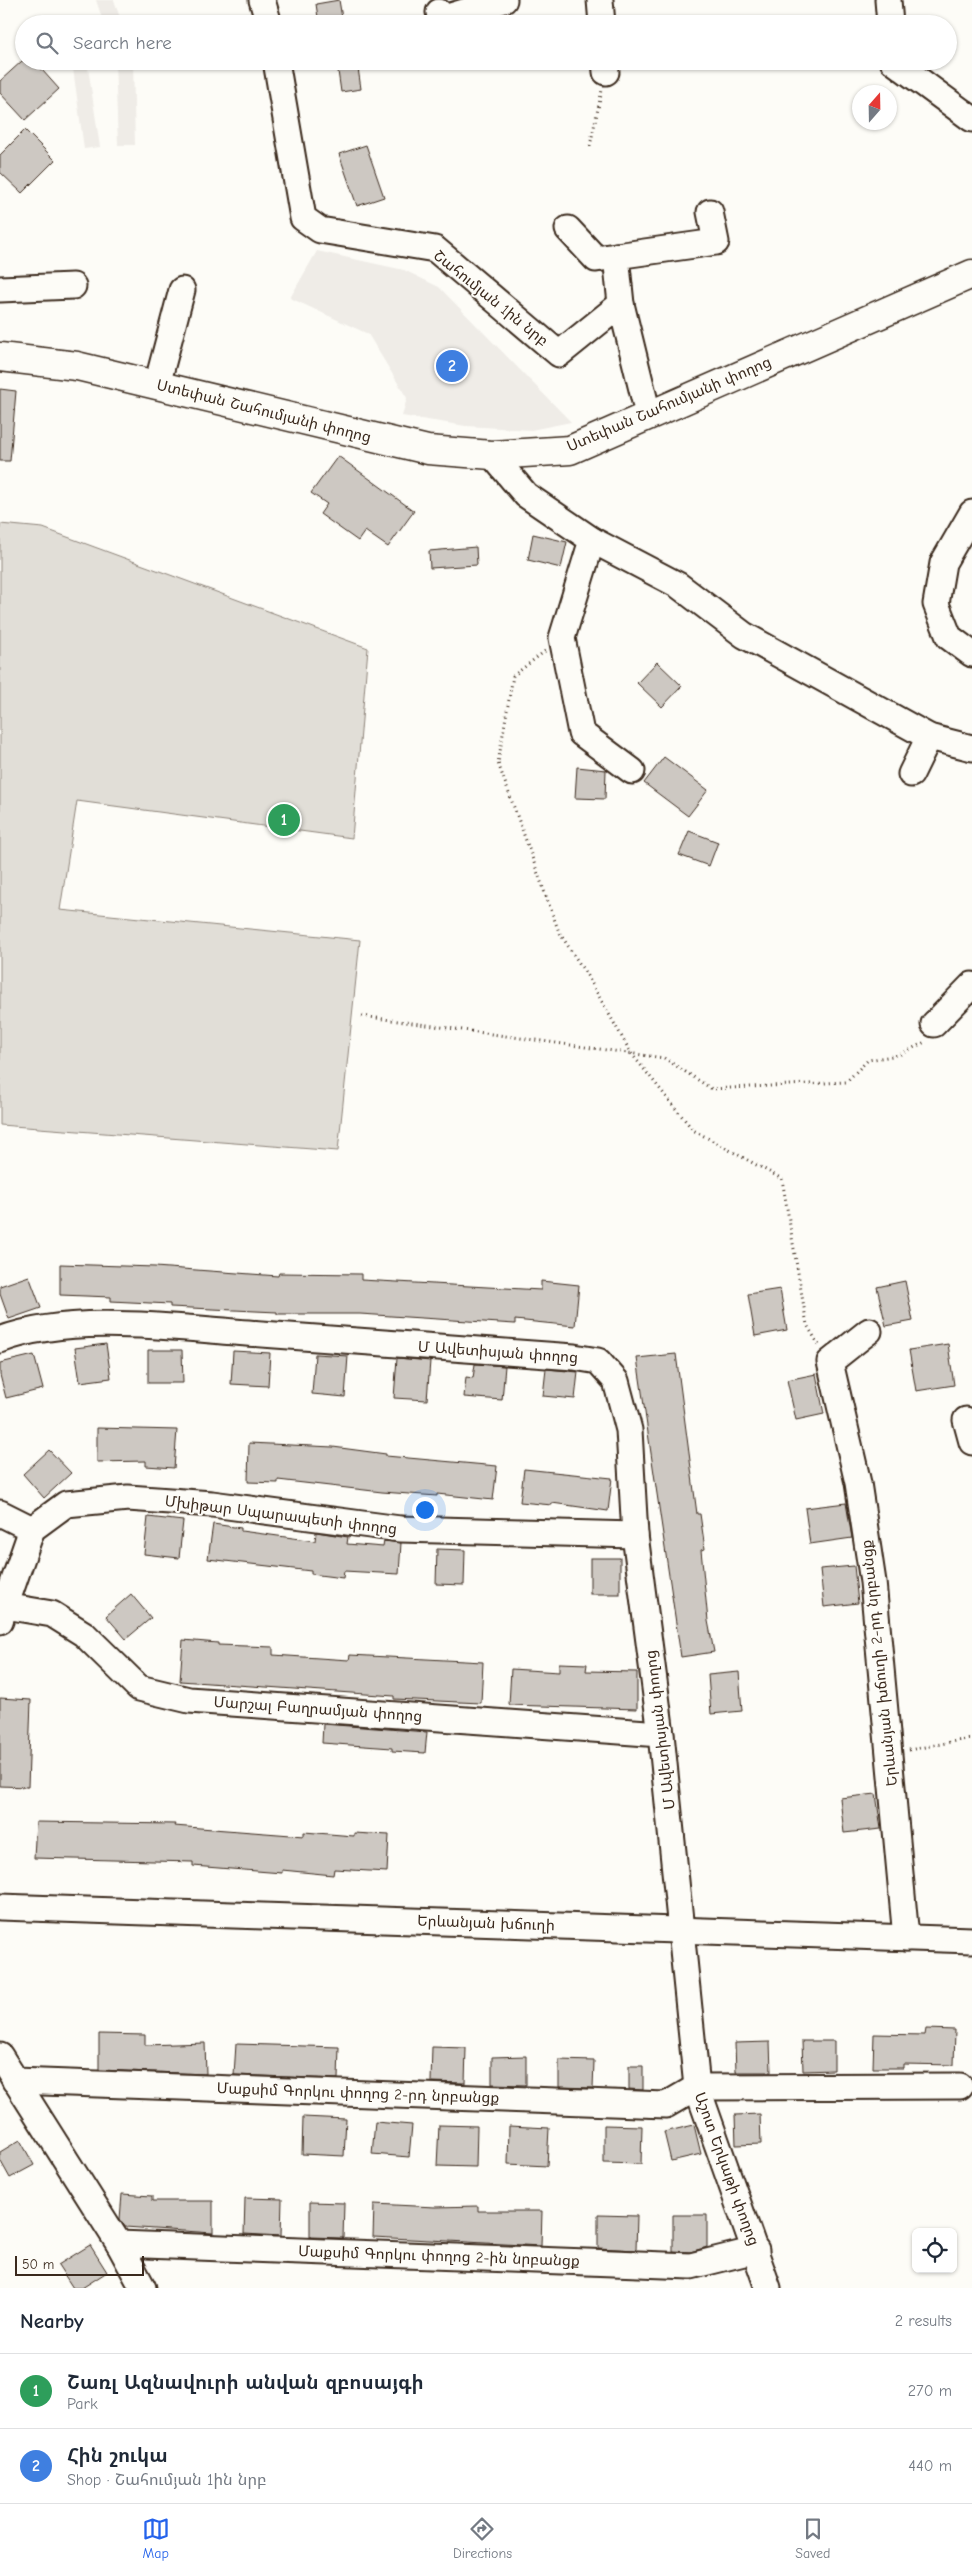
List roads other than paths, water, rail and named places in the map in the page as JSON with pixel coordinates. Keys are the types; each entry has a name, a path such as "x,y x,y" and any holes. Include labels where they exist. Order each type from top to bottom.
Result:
{"main road":[{"name":"Ստեփան Շահումյանի փողոց","path":"0,357 77,366 428,450 492,455 570,450 648,414 972,274"}],"street":[{"path":"262,0 266,15"},
{"path":"453,15 504,0"},
{"path":"600,0 601,15"},
{"path":"888,0 889,15"},
{"name":"Շահումյան 1ին նրբ","path":"277,70 302,218 320,230 435,249 559,354 622,304"},
{"path":"905,70 972,119"},
{"path":"568,229 596,259 716,242 710,212"},
{"path":"616,256 622,304 648,414"},
{"path":"0,290 74,286"},
{"path":"157,385 182,290"},
{"path":"492,455 526,495 592,540 678,585 744,635 929,737 972,748"},
{"path":"972,513 943,562 936,604 949,637 972,654"},
{"path":"592,540 562,638 581,733 632,771"},
{"path":"911,774 929,737"},
{"path":"934,1024 972,985"},
{"name":"Մ Ավետիսյան փողոց","path":"0,1340 19,1333 53,1327 135,1325 565,1356 598,1361 616,1381 629,1430 635,1535 661,1734 682,1930"},
{"name":"Երևանյան խճուղի 2-րդ նրբանցք","path":"870,1331 830,1362 858,1483 873,1582 906,1938"},
{"name":"Մխիթար Սպարապետի փողոց","path":"32,1529 66,1504 128,1498 212,1504 400,1529 635,1535"},
{"path":"0,1513 32,1529 2,1614"},
{"name":"Մարշալ Բաղրամյան փողոց","path":"2,1614 52,1614 84,1634 138,1688 189,1700 661,1734"},
{"name":"Երևանյան խճուղի","path":"0,1907 972,1940"},
{"name":"Աշոտ Երկաթի փողոց","path":"682,1930 697,2087 768,2288"},
{"path":"0,2056 119,2244 143,2288"},
{"name":"Մաքսիմ Գորկու փողոց 2-րդ նրբանցք","path":"15,2081 666,2105 697,2087"},
{"path":"697,2087 960,2086"},
{"name":"Մաքսիմ Գորկու փողոց 2-ին նրբանցք","path":"119,2244 691,2266 756,2250"}],"place":[{"name":"Հին շուկա","path":"452,366"},
{"name":"Շառլ Ազնավուրի անվան զբոսայգի","path":"284,820"}]}
